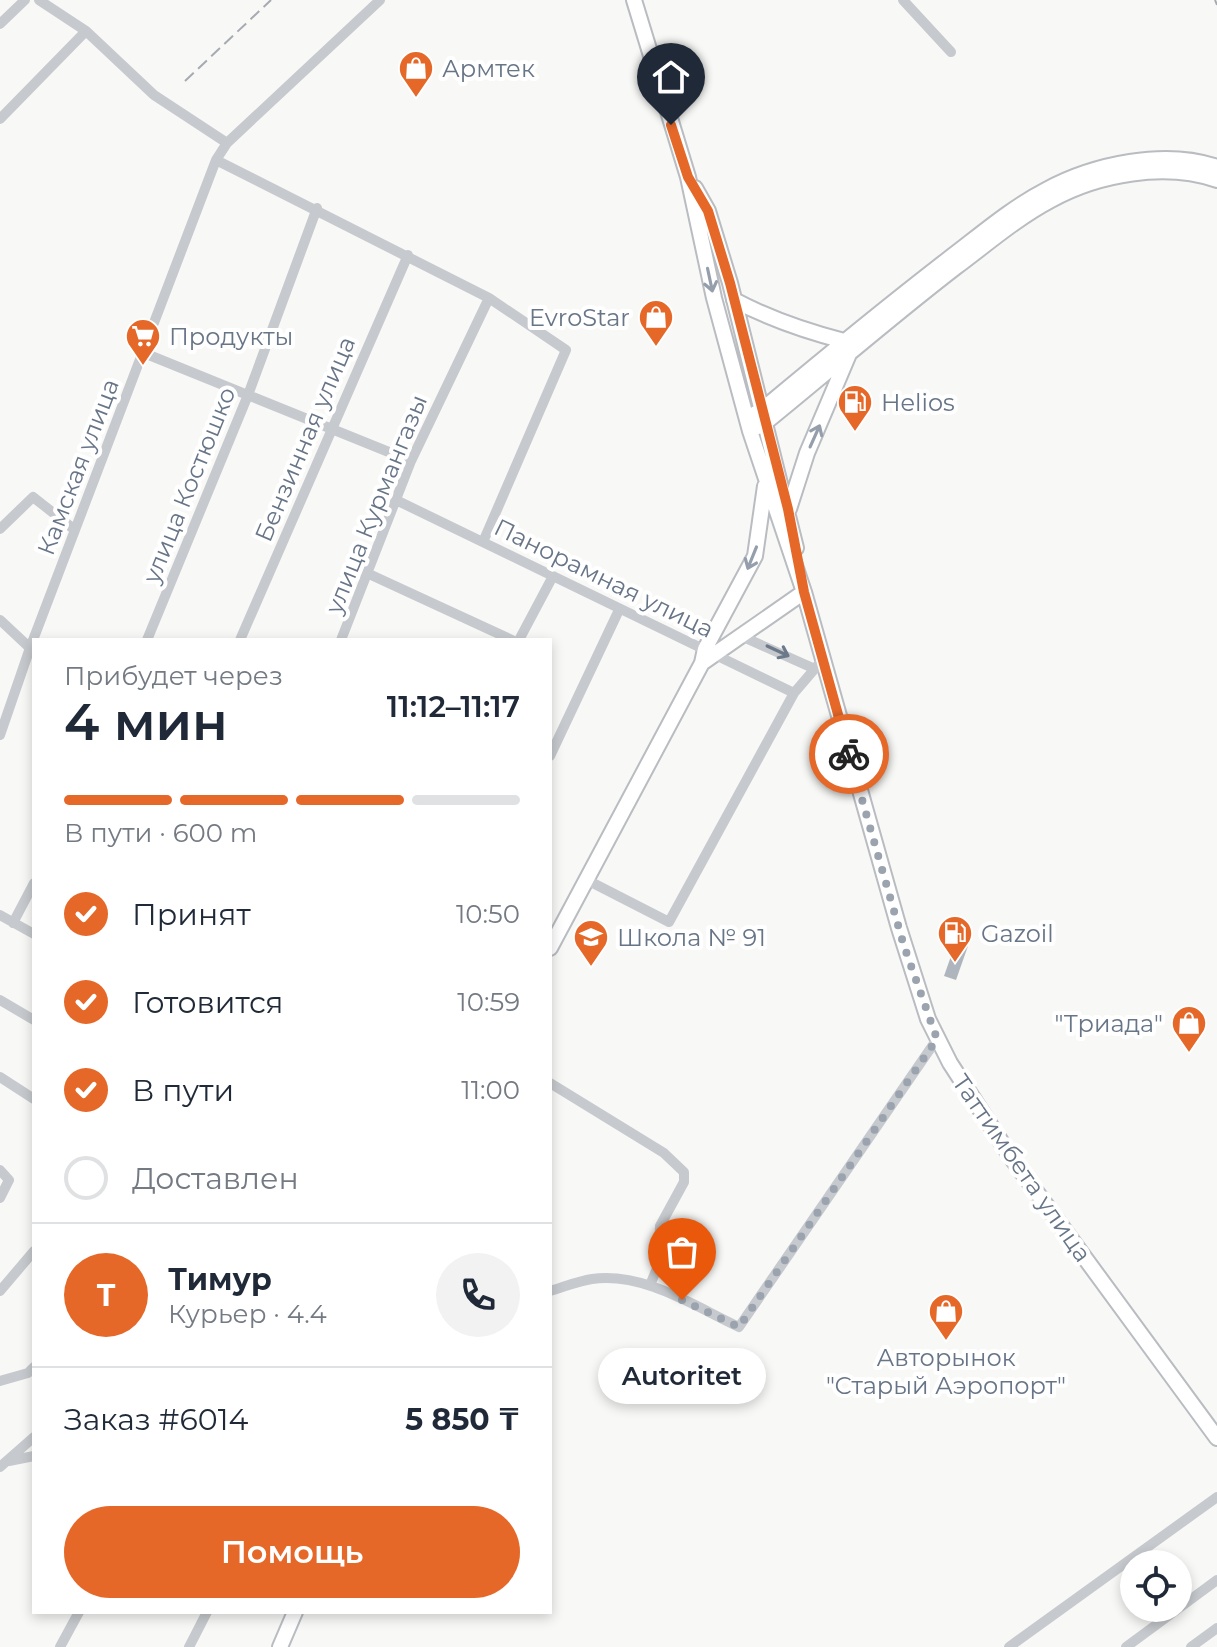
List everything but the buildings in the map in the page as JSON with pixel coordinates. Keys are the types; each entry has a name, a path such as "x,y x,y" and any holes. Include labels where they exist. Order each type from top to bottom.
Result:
{"main road":[{"path":"634,0 688,177 714,298 749,424 804,592"},
{"path":"749,424 765,415 1001,219 1046,190 1114,166 1160,160 1201,162 1217,167"},
{"path":"788,509 847,346 1052,199 1087,185 1161,171 1204,175 1217,180"},
{"path":"688,177 708,211 734,300 788,509 804,592"},
{"path":"734,300 810,334 847,346"},
{"path":"552,944 708,655 755,556 761,532 766,482"},
{"path":"708,655 804,592"},
{"name":"Таттимбета улица","path":"804,592 819,663 899,928 937,1039 1013,1160 1217,1438"},
{"path":"280,1647 294,1614"}],"street":[{"path":"0,24 25,0"},
{"path":"39,0 86,31 154,95 227,143"},
{"name":"Камская улица","path":"34,638 216,160 227,143 380,0"},
{"path":"903,0 951,52"},
{"path":"0,119 86,31"},
{"path":"216,160 317,208 489,298 566,350 483,542"},
{"name":"улица Костюшко","path":"148,638 248,395 317,208"},
{"name":"Бензинная улица","path":"241,638 408,255"},
{"name":"улица Курмангазы","path":"344,638 411,461 489,298"},
{"path":"144,353 411,461"},
{"path":"0,529 33,497 75,530"},
{"name":"Панорамная улица","path":"396,500 708,655 794,693"},
{"path":"369,574 508,638"},
{"path":"520,638 553,576"},
{"path":"552,752 619,610"},
{"path":"0,620 30,648"},
{"path":"587,880 669,922 794,693 819,663 741,636"},
{"name":"Камская улица","path":"0,735 32,643"},
{"path":"13,923 32,887"},
{"path":"0,915 32,933"},
{"path":"0,1000 32,1019"},
{"path":"552,1290 593,1279 624,1279 650,1285 739,1327 937,1039"},
{"path":"0,1077 32,1098"},
{"path":"552,1084 664,1153 684,1172 684,1182 660,1226 658,1266 650,1285"},
{"path":"0,1170 7,1176 9,1185 0,1198"},
{"path":"0,1291 32,1253"},
{"path":"0,1381 32,1369"},
{"path":"2,1465 32,1439"},
{"path":"2,1465 32,1457"},
{"path":"1009,1647 1217,1497"},
{"path":"1126,1647 1217,1580"},
{"path":"60,1647 78,1614"},
{"path":"189,1647 206,1614"},
{"path":"1191,1647 1217,1628"}],"railway":[{"path":"185,81 271,0"},
{"path":"1215,0 1217,5"}],"way so far":[{"path":"682,1300 739,1327 937,1039 904,946 849,754"}],"place":[{"name":"Армтек","path":"416,99"},
{"name":"EvroStar","path":"656,348"},
{"name":"Продукты","path":"143,367"},
{"name":"Helios","path":"855,433"},
{"name":"Gazoil","path":"955,964"},
{"name":"Школа № 91","path":"591,968"},
{"name":"\"Триада\"","path":"1189,1054"},
{"name":"Autoritet","path":"682,1300"},
{"name":"Авторынок \"Старый Аэропорт\"","path":"946,1342"}],"route":[{"path":"671,125 688,177 708,211 730,283 788,509 804,592 849,754"}]}
